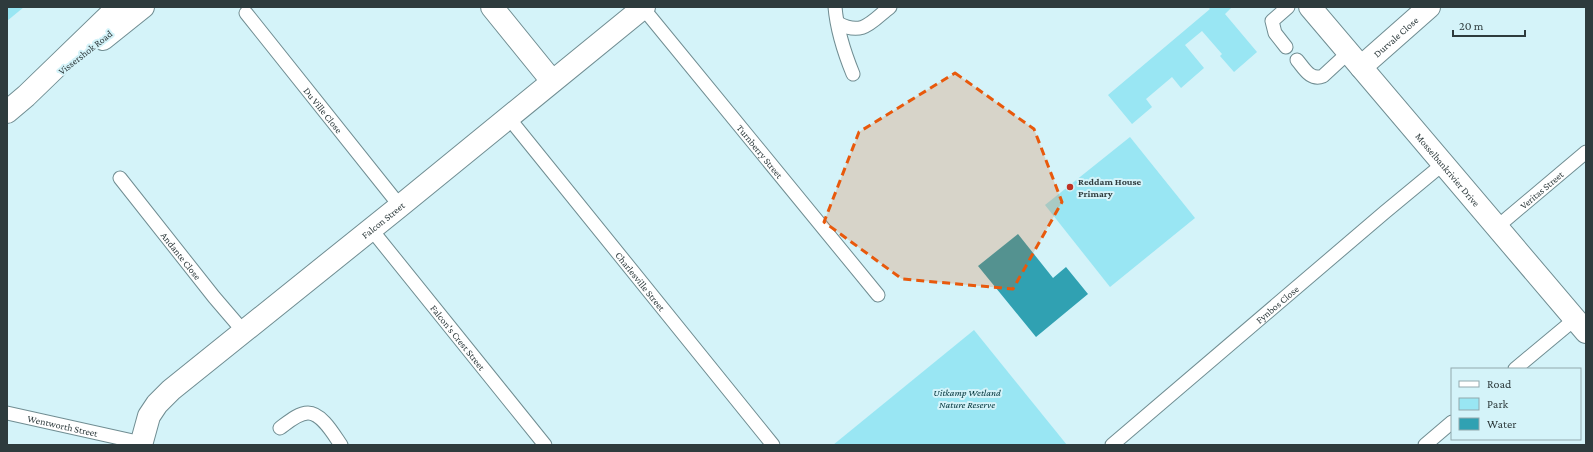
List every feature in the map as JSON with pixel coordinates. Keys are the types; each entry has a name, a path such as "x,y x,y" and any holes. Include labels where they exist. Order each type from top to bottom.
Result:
{"street":[{"name":"Vissershok Road","path":"7,112 26,96 118,7"},
{"name":"Vissershok Road","path":"26,96 76,61 143,7"},
{"path":"492,7 552,81"},
{"name":"Falcon Street","path":"142,444 149,416 157,404 171,390 644,7"},
{"name":"Mosselbankrivier Drive","path":"1310,7 1580,326"},
{"name":"Durvale Close","path":"1355,60 1429,7"}],"lane":[{"name":"Turnberry Street","path":"644,7 878,295"},
{"path":"835,7 843,48 853,74"},
{"path":"838,23 846,28 855,30 862,28 890,7"},
{"path":"1286,47 1274,33 1272,21 1288,7"},
{"name":"Du Ville Close","path":"246,13 400,206"},
{"path":"1297,60 1309,75 1318,78 1355,60"},
{"name":"Charlesville Street","path":"508,117 773,445"},
{"name":"Veritas Street","path":"1497,227 1586,152"},
{"name":"Fynbos Close","path":"1112,445 1443,164"},
{"name":"Andante Close","path":"120,178 214,297 244,332"},
{"name":"Falcon's Crest Street","path":"371,229 545,445"},
{"path":"1517,368 1580,326"},
{"name":"Wentworth Street","path":"7,413 142,444"},
{"path":"280,428 307,413 314,414 321,419 341,445"},
{"path":"1425,445 1451,423"}],"highlighted area":[{"path":"955,73 1034,129 1062,202 1013,289 902,279 824,222 859,132"}],"green space":[{"path":"7,7 24,7 7,21"},
{"path":"1208,7 1232,7 1225,14 1257,52 1234,72 1220,56 1222,54 1202,31 1185,45 1204,68 1181,88 1172,77 1146,99 1152,107 1132,124 1108,95 1210,9"},
{"path":"1130,137 1195,218 1110,287 1045,205"},
{"name":"Uitkamp Wetland Nature Reserve","path":"974,330 1067,445 833,445"}],"water":[{"path":"1018,234 1053,278 1066,267 1088,294 1036,337 978,266"}],"place":[{"name":"Reddam House Primary","path":"1070,187"}]}
